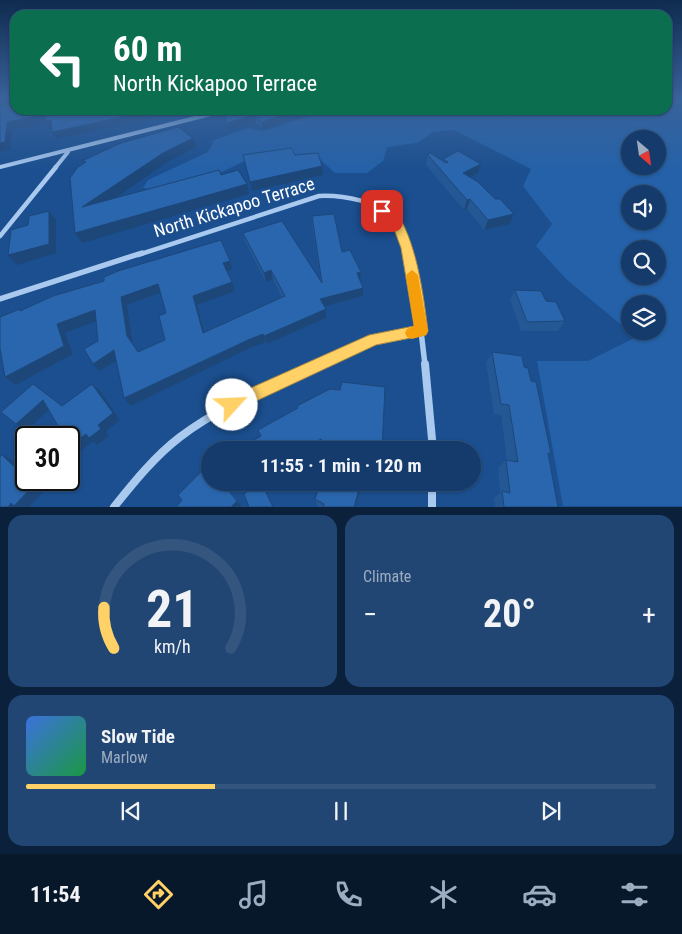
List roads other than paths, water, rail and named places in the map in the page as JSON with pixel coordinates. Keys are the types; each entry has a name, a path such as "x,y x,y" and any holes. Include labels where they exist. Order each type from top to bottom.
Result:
{"street":[{"path":"0,167 174,124"},
{"path":"0,236 68,151"},
{"name":"North Kickapoo Terrace","path":"0,299 316,197 333,195 369,203 395,219 406,248 422,331 432,441"},
{"path":"114,506 139,476 180,437 232,405 374,339 422,331"},
{"path":"432,491 432,506"}]}
